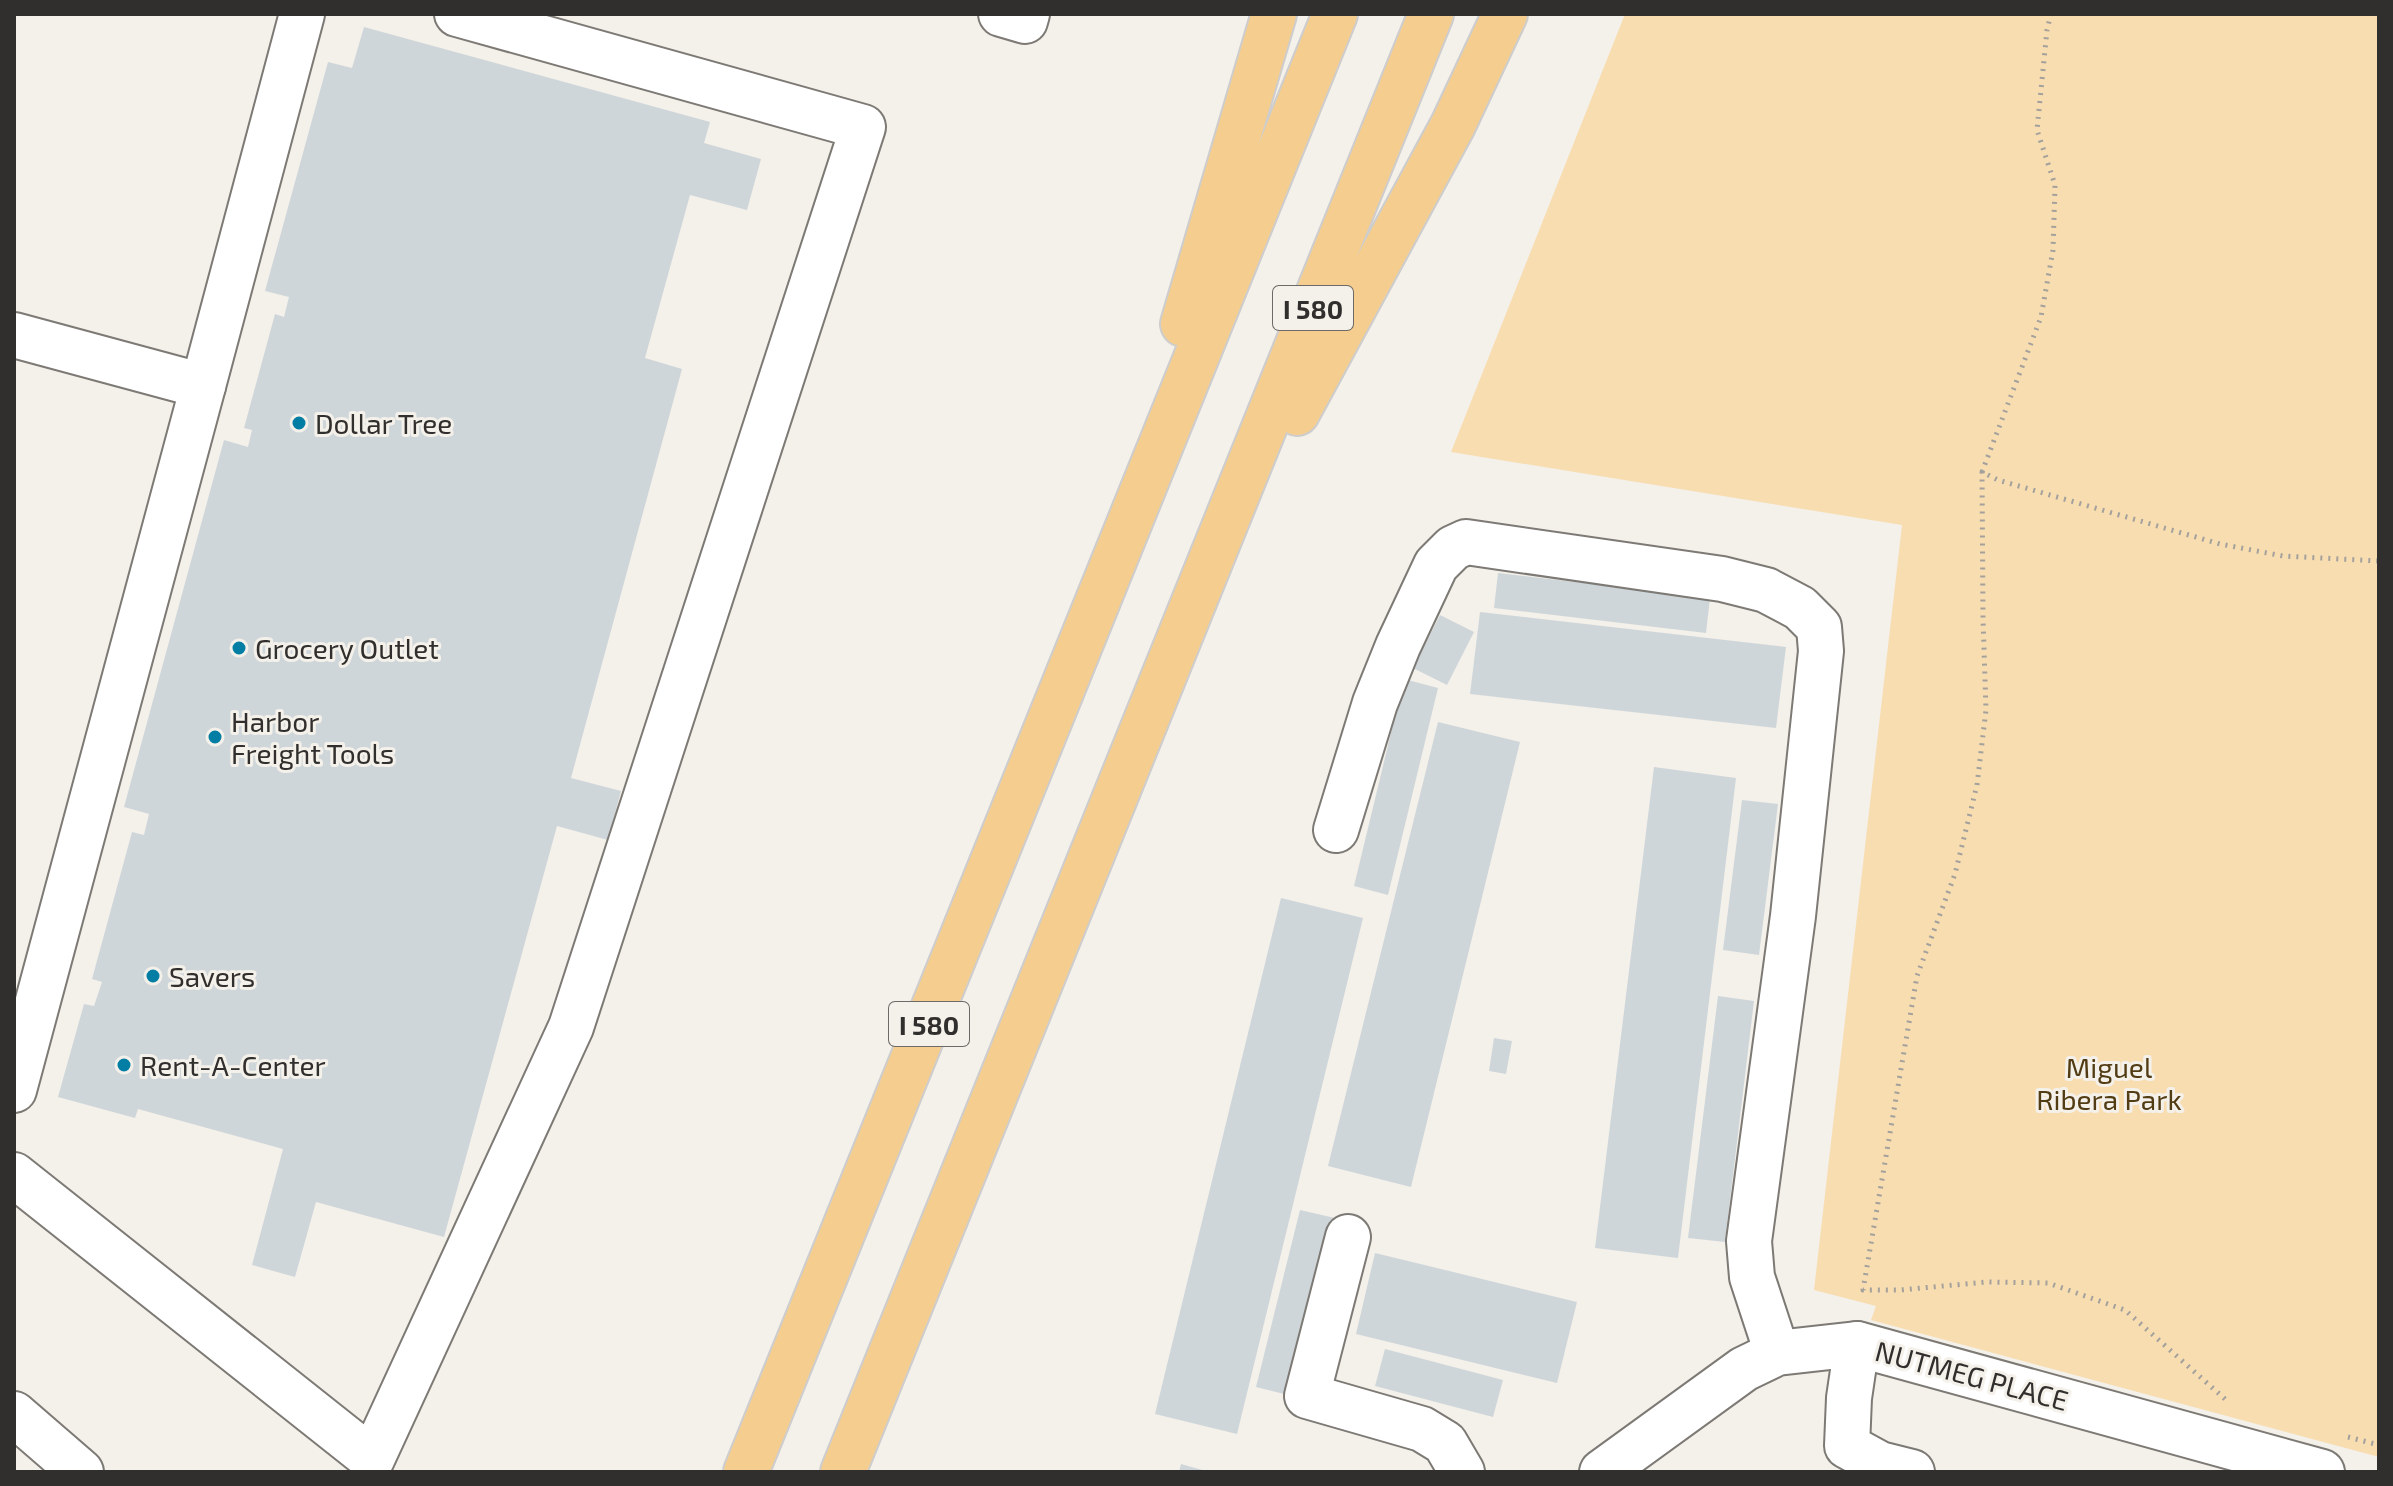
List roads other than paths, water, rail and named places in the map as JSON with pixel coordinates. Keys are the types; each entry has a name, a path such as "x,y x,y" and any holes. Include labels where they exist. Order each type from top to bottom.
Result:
{"highway":[{"path":"1109,576 1274,14"},
{"name":"I 580","path":"746,1472 1335,14"},
{"name":"I 580","path":"843,1472 1431,14"},
{"path":"1195,601 1453,125 1505,14"}],"street":[{"path":"14,1090 302,14"},
{"path":"14,1175 370,1466 571,1027 863,127 457,14"},
{"path":"1001,14 1025,21 1027,14"},
{"path":"14,335 203,386"},
{"path":"1336,830 1375,703 1398,646 1436,565 1453,548 1466,542 1722,579 1766,590 1800,608 1819,627 1821,651 1793,916 1749,1241 1752,1277 1777,1353"},
{"path":"1348,1237 1307,1396 1422,1429 1445,1443 1462,1472"},
{"path":"1857,1344 1849,1398 1847,1446 1880,1464 1912,1472"},
{"name":"NUTMEG PLACE","path":"1602,1472 1744,1369 1777,1353 1857,1344 2329,1453"},
{"path":"14,1414 81,1472"}],"place":[{"name":"Dollar Tree","path":"299,423"},
{"name":"Grocery Outlet","path":"239,648"},
{"name":"Harbor Freight Tools","path":"215,737"},
{"name":"Savers","path":"153,976"},
{"name":"Rent-A-Center","path":"124,1065"}],"park label":[{"name":"Miguel Ribera Park","path":"2109,1083"}]}
